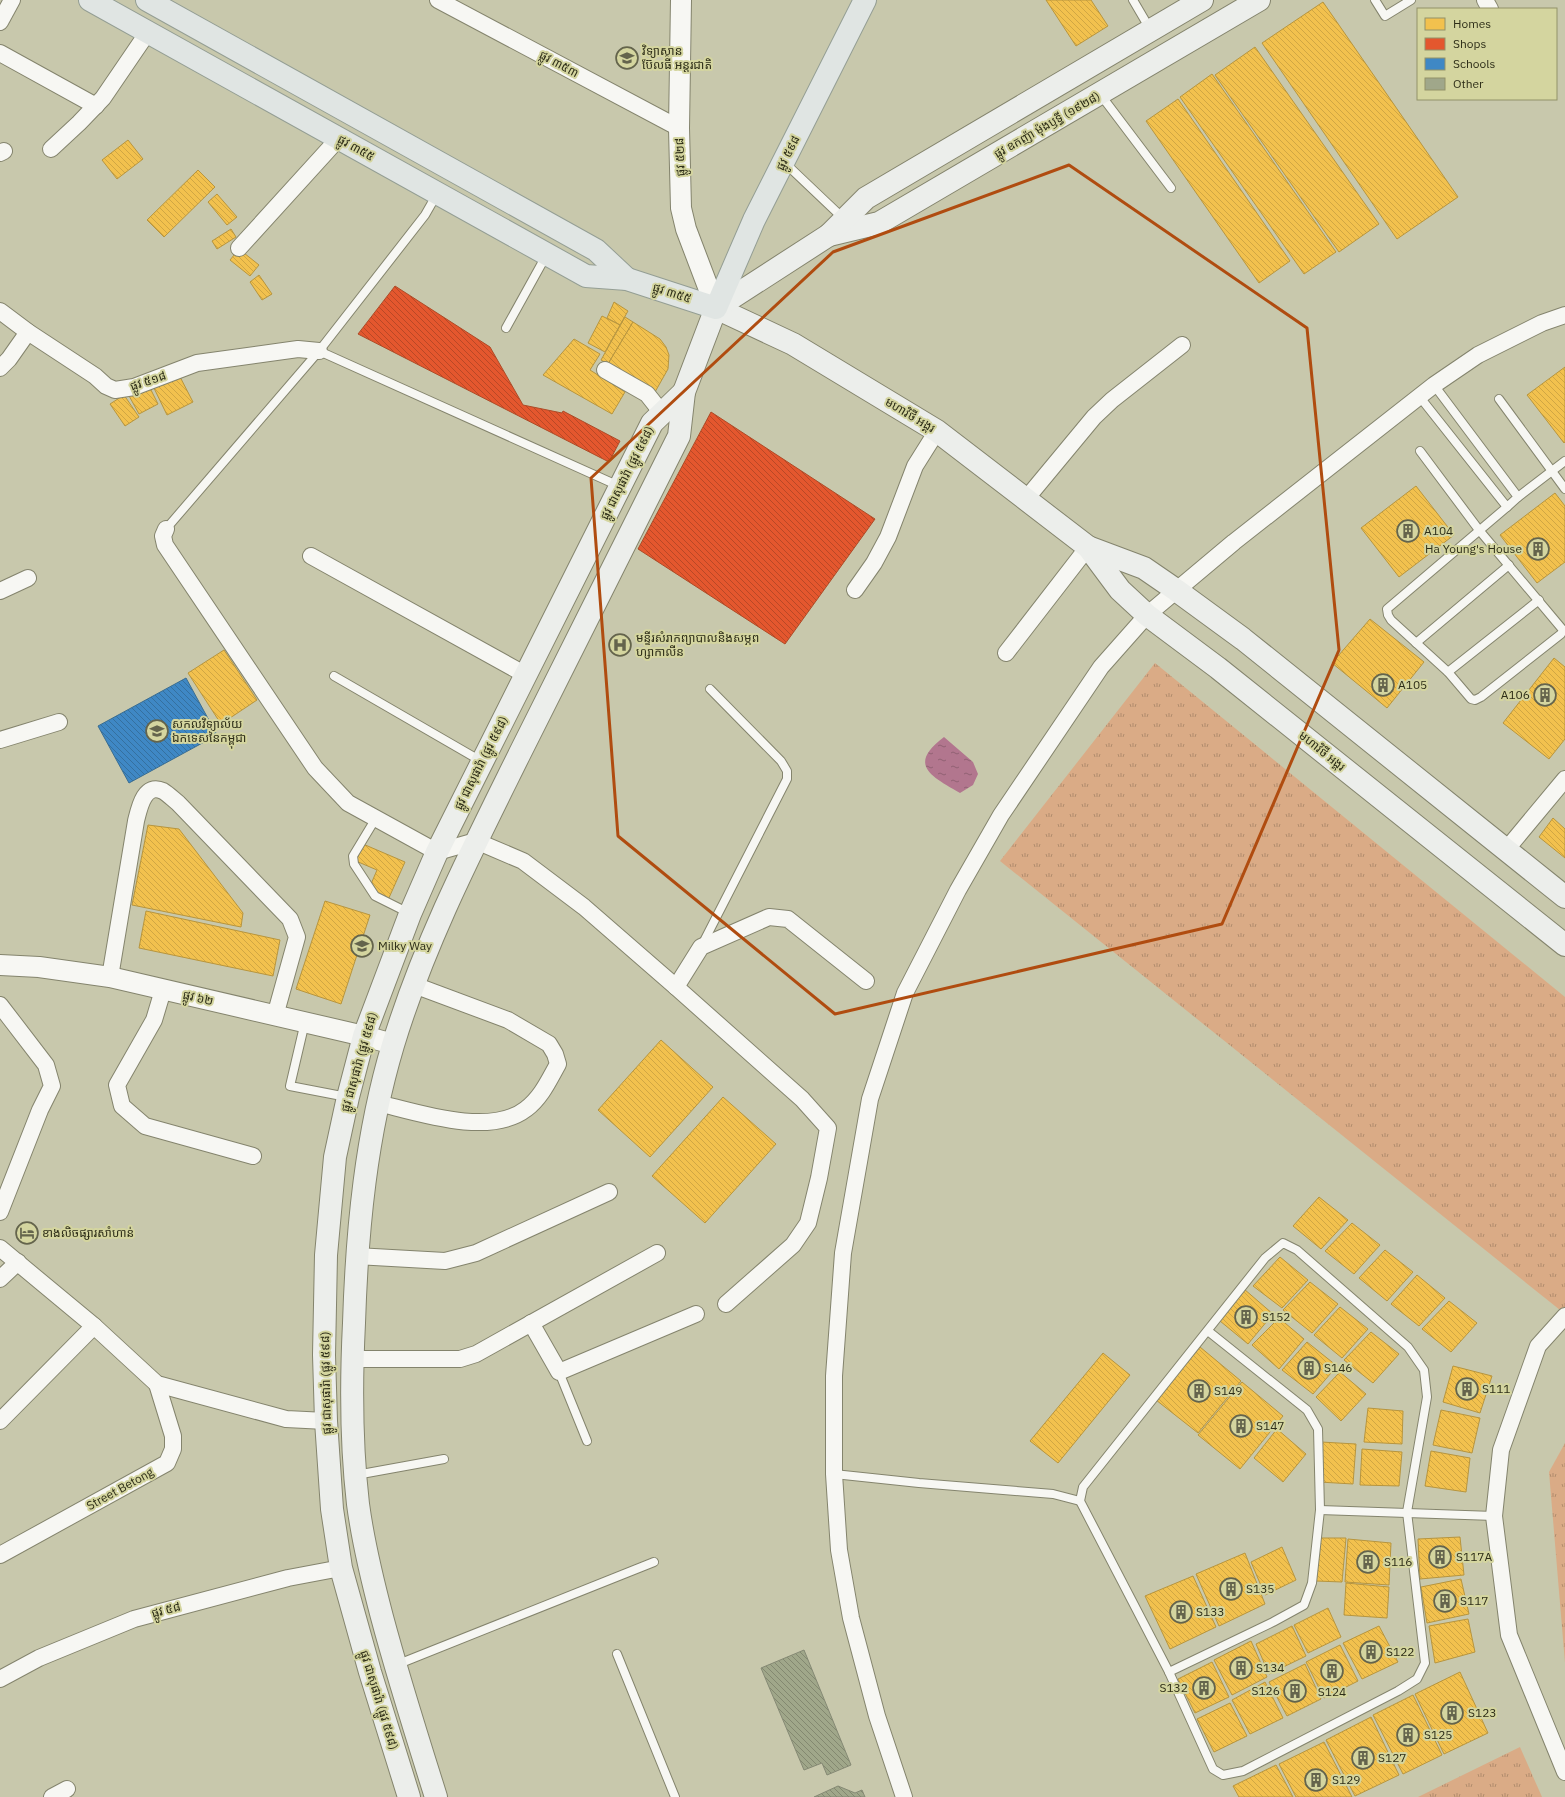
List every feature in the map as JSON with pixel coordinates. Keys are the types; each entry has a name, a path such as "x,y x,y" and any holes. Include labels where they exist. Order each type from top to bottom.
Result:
{"main road":[{"name":"ផ្លូវ ៣៥៥","path":"90,0 586,276 627,278 716,308"},
{"name":"ផ្លូវ ៣៥៥","path":"147,0 596,250 627,278"},
{"name":"ផ្លូវ ៥៩៨","path":"716,308 754,220 865,0"},
{"name":"ផ្លូវ ឧកញ៉ា ម៉ុងឫទ្ធី (១៩២៨)","path":"716,308 829,235 866,198 1202,0"},
{"name":"ផ្លូវ ឧកញ៉ា ម៉ុងឫទ្ធី (១៩២៨)","path":"829,235 879,223 1259,0"},
{"name":"ផ្លូវ ជាសុផារ៉ា (ផ្លូវ ៥៩៨)","path":"436,1797 395,1665 367,1561 358,1504 352,1359 356,1256 366,1161 378,1103 393,1044 436,930 476,841 679,436 684,392 716,308"},
{"name":"មហាវិថី អង្គរ","path":"716,308 793,344 937,431 1088,547 1120,590 1147,615 1218,668 1565,945"},
{"name":"ផ្លូវ ជាសុផារ៉ា (ផ្លូវ ៥៩៨)","path":"409,1797 370,1672 341,1568 332,1509 326,1420 324,1356 326,1255 335,1157 348,1097 364,1036 410,914 437,852 652,422 684,392"},
{"name":"មហាវិថី អង្គរ","path":"1088,547 1144,568 1243,639 1565,897"}],"street":[{"path":"0,22 12,0"},
{"name":"ផ្លូវ ៣៥៣","path":"438,0 679,128"},
{"name":"ផ្លូវ ៥២៨","path":"681,0 679,128 681,208 686,229 716,308"},
{"path":"51,149 103,98 148,32"},
{"path":"0,53 96,106"},
{"path":"239,248 339,138"},
{"name":"ផ្លូវ ៥១៨","path":"0,311 28,332 95,376 106,386 115,390 134,387 197,363 298,349 319,351"},
{"path":"904,1797 877,1716 851,1618 839,1550 834,1474 834,1376 843,1253 870,1099 905,993 958,890 1000,815 1101,667 1147,615 1176,590 1434,385 1478,355 1542,323 1565,315"},
{"path":"0,368 9,359 28,332"},
{"path":"1026,499 1094,417 1112,400 1182,345"},
{"path":"605,370 647,394 662,413"},
{"path":"855,590 874,563 888,537 915,466 937,431"},
{"path":"166,529 163,536 165,545 315,768 348,803 437,852 476,841 523,861 584,907 676,986 802,1099 828,1128 819,1178 808,1223 793,1245 726,1304"},
{"path":"1006,653 1088,547"},
{"path":"311,556 526,675"},
{"path":"0,591 28,578"},
{"path":"0,740 59,722"},
{"path":"1506,850 1565,779"},
{"path":"110,978 136,821 143,797 146,793 153,790 162,790 178,803 290,919 297,937 275,1016"},
{"path":"676,986 701,947 769,917 788,919 866,981"},
{"name":"ផ្លូវ ៦២","path":"0,965 39,967 110,978 305,1022 393,1044"},
{"path":"378,1103 426,1115 461,1121 494,1122 512,1118 527,1109 543,1091 558,1064 556,1054 548,1044 508,1020 414,986"},
{"path":"163,990 154,1020 117,1085 122,1106 145,1126 253,1156"},
{"path":"0,1005 46,1065 52,1086 40,1110 0,1212"},
{"path":"356,1256 444,1261 476,1253 609,1192"},
{"path":"0,1248 94,1326 157,1384 286,1419 326,1420"},
{"path":"352,1359 460,1359 476,1354 656,1253"},
{"path":"0,1279 18,1262"},
{"path":"531,1323 559,1372 696,1314"},
{"path":"1565,1316 1538,1346 1500,1450 1494,1516 1509,1635 1565,1772"},
{"path":"0,1421 94,1326"},
{"name":"Street Betong","path":"0,1555 167,1463 173,1449 173,1436 157,1384"},
{"name":"ផ្លូវ ៥៨","path":"0,1679 39,1658 134,1619 288,1578 341,1568"},
{"path":"52,1797 67,1789"}],"lane":[{"path":"1133,0 1151,30"},
{"path":"1375,0 1385,16 1411,0"},
{"path":"1100,94 1172,188"},
{"path":"783,162 844,219"},
{"path":"166,529 319,351 425,215 437,193"},
{"path":"506,328 547,254"},
{"path":"319,351 620,486"},
{"path":"1434,385 1518,497"},
{"path":"1419,396 1507,506"},
{"path":"1499,399 1565,489"},
{"path":"1420,452 1479,530 1539,600 1562,630 1561,634 1475,700 1471,699 1448,672 1391,620 1387,609 1479,530 1507,506 1565,461"},
{"path":"1416,643 1509,565"},
{"path":"1448,672 1539,600"},
{"path":"334,676 482,762"},
{"path":"701,947 787,779 787,771 781,761 710,689"},
{"path":"376,818 353,856 354,864 375,896 410,914"},
{"path":"305,1022 290,1086 348,1097"},
{"path":"1283,1244 1297,1250 1408,1347 1424,1370 1427,1397 1407,1512 1425,1663 1418,1679 1398,1692 1243,1771 1223,1775 1213,1769 1169,1672 1080,1501 1083,1487 1265,1258 1283,1244"},
{"path":"1169,1672 1274,1622 1304,1605 1312,1583 1320,1510 1318,1429 1307,1410 1208,1331"},
{"path":"559,1372 587,1441"},
{"path":"356,1475 444,1459"},
{"path":"834,1474 919,1483 1053,1494 1080,1501"},
{"path":"1320,1510 1494,1516"},
{"path":"395,1665 654,1562"},
{"path":"616,1654 675,1797"}],"highlighted area":[{"path":"1069,165 1307,328 1339,650 1222,924 835,1014 618,836 591,478 833,252"}],"green space":[{"path":"1155,663 1565,997 1565,1314 1000,861"},
{"path":"1565,1443 1565,1663 1549,1472"},
{"path":"1520,1747 1542,1797 1418,1797"}],"water":[{"path":"944,737 973,762 978,774 973,785 960,793 932,775 927,769 925,763 927,755"}],"building: Homes":[{"path":"1046,0 1091,0 1108,26 1076,46"},
{"path":"1323,2 1458,197 1397,239 1262,43"},
{"path":"1255,47 1379,224 1339,252 1215,75"},
{"path":"1212,74 1336,252 1304,274 1180,97"},
{"path":"1178,99 1290,261 1259,283 1146,121"},
{"path":"128,140 143,159 117,179 102,160"},
{"path":"198,170 215,187 164,237 147,220"},
{"path":"217,194 237,217 227,225 208,202"},
{"path":"231,229 236,237 217,249 212,241"},
{"path":"239,249 259,265 250,276 230,260"},
{"path":"259,275 272,294 262,300 250,282"},
{"path":"614,302 628,311 620,325 607,318"},
{"path":"602,316 620,325 605,352 588,343"},
{"path":"625,317 633,322 608,364 601,360"},
{"path":"633,322 660,339 666,347 669,355 668,369 655,392 608,364"},
{"path":"574,339 600,354 590,370 625,392 612,414 543,375"},
{"path":"1565,367 1565,442 1564,443 1527,395"},
{"path":"177,371 193,402 167,415 152,384"},
{"path":"148,384 158,404 139,414 128,394"},
{"path":"124,395 139,417 125,426 110,404"},
{"name":"A104","path":"1416,486 1454,535 1399,577 1361,528"},
{"name":"Ha Young's House","path":"1555,493 1565,506 1565,562 1537,583 1500,535"},
{"name":"A105","path":"1370,619 1424,662 1387,708 1332,663"},
{"path":"224,650 257,700 221,724 188,673"},
{"name":"A106","path":"1554,658 1565,667 1565,739 1549,759 1503,723"},
{"path":"1553,818 1565,829 1565,858 1539,837"},
{"path":"148,825 179,829 243,913 241,927 132,905"},
{"path":"363,844 405,862 388,900 368,891 377,870 356,861"},
{"path":"325,901 370,915 341,1004 296,989"},
{"path":"146,911 280,940 273,976 139,948"},
{"path":"661,1040 713,1087 650,1157 598,1110"},
{"path":"723,1097 776,1144 705,1223 652,1176"},
{"path":"1319,1197 1348,1220 1321,1249 1293,1226"},
{"path":"1352,1223 1380,1245 1354,1274 1325,1251"},
{"path":"1385,1250 1413,1272 1387,1301 1359,1278"},
{"path":"1280,1257 1308,1280 1282,1308 1253,1286"},
{"path":"1417,1275 1445,1298 1419,1326 1391,1304"},
{"path":"1310,1282 1338,1304 1312,1333 1283,1310"},
{"name":"S152","path":"1244,1289 1273,1314 1248,1344 1220,1321"},
{"path":"1449,1301 1477,1323 1451,1352 1422,1329"},
{"path":"1340,1307 1368,1329 1342,1358 1314,1335"},
{"path":"1279,1318 1304,1339 1279,1369 1252,1345"},
{"path":"1371,1332 1399,1354 1373,1383 1344,1360"},
{"name":"S146","path":"1307,1342 1337,1366 1313,1394 1282,1370"},
{"name":"S149","path":"1200,1347 1241,1381 1198,1433 1156,1400"},
{"path":"1103,1353 1130,1375 1058,1463 1030,1441"},
{"name":"S111","path":"1453,1366 1492,1376 1480,1413 1443,1402"},
{"path":"1340,1372 1366,1394 1341,1421 1316,1397"},
{"name":"S147","path":"1242,1382 1283,1416 1240,1469 1198,1435"},
{"path":"1368,1408 1403,1411 1402,1444 1364,1442"},
{"path":"1441,1410 1480,1418 1472,1453 1433,1445"},
{"path":"1277,1429 1306,1454 1283,1482 1254,1458"},
{"path":"1321,1442 1356,1444 1353,1484 1319,1482"},
{"path":"1362,1449 1402,1452 1399,1486 1360,1485"},
{"path":"1431,1451 1470,1458 1466,1492 1425,1486"},
{"name":"S117A","path":"1460,1537 1464,1575 1420,1579 1418,1539"},
{"path":"1320,1538 1346,1538 1342,1582 1316,1581"},
{"name":"S116","path":"1348,1539 1391,1543 1389,1585 1345,1582"},
{"path":"1282,1547 1296,1580 1265,1595 1251,1562"},
{"name":"S135","path":"1245,1553 1265,1604 1219,1626 1196,1574"},
{"name":"S133","path":"1193,1576 1216,1627 1170,1649 1145,1596"},
{"name":"S117","path":"1461,1579 1469,1614 1427,1623 1421,1587"},
{"path":"1346,1583 1389,1587 1387,1618 1344,1615"},
{"path":"1328,1608 1341,1637 1308,1653 1294,1625"},
{"path":"1468,1619 1475,1652 1435,1663 1429,1626"},
{"path":"1292,1626 1306,1656 1269,1674 1256,1644"},
{"name":"S122","path":"1379,1626 1398,1662 1362,1679 1343,1643"},
{"name":"S134","path":"1251,1641 1267,1677 1232,1695 1214,1660"},
{"name":"S124","path":"1340,1645 1358,1681 1324,1698 1306,1662"},
{"name":"S132","path":"1212,1662 1229,1697 1195,1713 1178,1679"},
{"name":"S126","path":"1305,1664 1321,1699 1287,1716 1269,1682"},
{"name":"S123","path":"1460,1672 1488,1733 1444,1754 1415,1694"},
{"path":"1265,1682 1283,1718 1250,1734 1232,1700"},
{"name":"S125","path":"1413,1695 1442,1755 1403,1774 1373,1715"},
{"path":"1230,1703 1247,1736 1214,1752 1197,1719"},
{"name":"S127","path":"1371,1717 1399,1775 1355,1796 1326,1740"},
{"name":"S129","path":"1324,1742 1352,1797 1296,1797 1279,1764"},
{"path":"1276,1765 1293,1797 1239,1797 1233,1786"}],"building: Shops":[{"path":"395,286 490,347 523,405 562,413 563,411 620,441 609,462 358,334"},
{"path":"711,412 875,519 785,644 638,549"}],"building: Schools":[{"name":"សកលវិទ្យាល័យ ឯកទេសនៃកម្ពុជា","path":"186,678 217,735 129,783 98,726"}],"building: Other":[{"path":"804,1650 851,1765 827,1775 822,1763 804,1770 761,1668"},
{"path":"838,1786 855,1793 862,1790 865,1797 814,1797"}],"place":[{"name":"វិទ្យាស្ថាន ប៊ែលធី អន្ដរជាតិ","path":"627,58"},
{"name":"A104","path":"1408,531"},
{"name":"Ha Young's House","path":"1538,549"},
{"name":"មន្ទីរសំរាកព្យាបាលនិងសម្ភព ហ្សាកាលីន","path":"620,645"},
{"name":"A105","path":"1383,685"},
{"name":"A106","path":"1545,695"},
{"name":"សកលវិទ្យាល័យ ឯកទេសនៃកម្ពុជា","path":"157,731"},
{"name":"Milky Way","path":"362,946"},
{"name":"ខាងលិចផ្សារសាំហាន់","path":"27,1233"},
{"name":"S152","path":"1246,1317"},
{"name":"S146","path":"1309,1368"},
{"name":"S111","path":"1467,1389"},
{"name":"S149","path":"1199,1391"},
{"name":"S147","path":"1241,1426"},
{"name":"S117A","path":"1440,1557"},
{"name":"S116","path":"1368,1562"},
{"name":"S135","path":"1231,1589"},
{"name":"S117","path":"1445,1601"},
{"name":"S133","path":"1181,1612"},
{"name":"S122","path":"1371,1652"},
{"name":"S134","path":"1241,1668"},
{"name":"S124","path":"1332,1671"},
{"name":"S132","path":"1204,1688"},
{"name":"S126","path":"1295,1691"},
{"name":"S123","path":"1452,1713"},
{"name":"S125","path":"1408,1735"},
{"name":"S127","path":"1363,1758"},
{"name":"S129","path":"1316,1780"}]}
